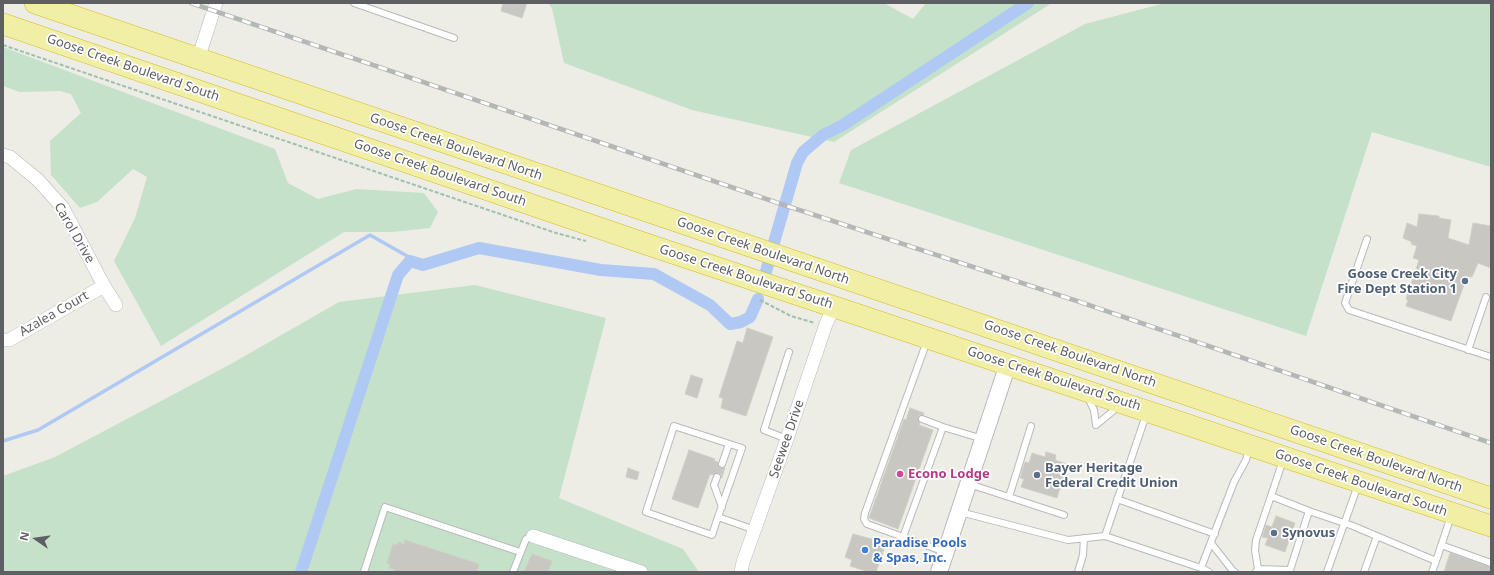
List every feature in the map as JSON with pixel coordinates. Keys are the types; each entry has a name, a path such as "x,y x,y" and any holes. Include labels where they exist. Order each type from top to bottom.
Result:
{"highway":[{"name":"Goose Creek Boulevard North","path":"34,3 1491,498"},
{"name":"Goose Creek Boulevard South","path":"3,24 260,112 830,315 928,337 1491,526"},
{"path":"125,66 154,70 172,70 198,59 219,85 260,112"},
{"path":"961,318 995,339 1008,364 1018,358 1034,354 1068,354"}],"street":[{"path":"198,59 216,3"},
{"name":"Carol Drive","path":"3,155 10,157 38,180 63,208 104,286 116,305"},
{"name":"Azalea Court","path":"3,340 9,340 104,286"},
{"name":"Seewee Drive","path":"741,572 743,562 830,315"},
{"path":"939,572 1008,364"},
{"path":"534,536 641,572"}],"lane":[{"path":"354,3 454,38"},
{"path":"1367,239 1345,303 1348,310 1491,357"},
{"path":"1468,350 1486,297"},
{"path":"928,337 864,519 868,524 945,552"},
{"path":"787,439 764,430 789,352"},
{"path":"1084,389 1094,410 1096,425 1124,403"},
{"path":"1105,536 1148,411"},
{"path":"901,412 908,414"},
{"path":"922,419 983,439"},
{"path":"674,426 742,448 722,507 712,535 646,512 674,426"},
{"path":"903,537 943,426"},
{"path":"1009,496 1031,426"},
{"path":"722,464 729,444"},
{"path":"1201,568 1234,482 1246,460 1251,446"},
{"path":"1284,457 1256,540 1255,550 1257,570 1290,571 1309,511"},
{"path":"717,476 714,485 722,507"},
{"path":"1328,572 1359,482"},
{"path":"968,484 1064,515"},
{"path":"1271,496 1344,523 1436,561"},
{"path":"1117,499 1215,534"},
{"path":"364,572 385,507 520,552"},
{"path":"958,512 1068,540 1105,536 1201,568 1208,572"},
{"path":"1432,572 1452,513"},
{"path":"718,517 755,530"},
{"path":"513,572 526,539 534,536"},
{"path":"1364,572 1377,536"},
{"path":"1078,572 1083,555 1084,538"},
{"path":"1211,543 1235,572"},
{"path":"1441,545 1491,563"}],"path":[{"path":"3,45 586,242"},
{"path":"780,310 809,322 830,315"}],"green space":[{"path":"548,3 884,3 913,19 926,3 1052,3 834,142 692,110 564,63 552,8"},
{"path":"1165,3 1491,3 1491,167 1372,132 1306,336 839,183 851,150 1085,24"},
{"path":"3,47 275,149 288,183 318,199 356,189 424,193 438,212 430,228 392,232 344,232 161,346 114,261 135,218 147,177 133,169 97,202 80,208 51,175 50,141 81,113 71,94 60,91 20,92 3,86"},
{"path":"475,285 606,318 559,498 683,549 699,572 3,572 3,476 55,457 229,365 339,302"}],"building":[{"path":"503,3 527,3 522,18 501,11"},
{"path":"1419,214 1439,216 1439,218 1451,220 1448,238 1469,245 1473,223 1491,226 1491,268 1478,263 1472,277 1467,276 1451,321 1406,306 1408,300 1406,299 1419,260 1413,258 1417,246 1411,244 1412,242 1403,238 1407,223 1417,227"},
{"path":"747,328 773,337 746,416 721,408 723,398 719,397 737,341 743,343"},
{"path":"691,375 703,379 697,398 685,394"},
{"name":"Econo Lodge","path":"910,408 924,413 923,415 919,415 919,425 933,430 898,529 869,518 904,419 906,420"},
{"path":"689,450 715,459 714,461 718,462 720,468 725,467 722,478 721,474 718,473 713,475 710,474 698,508 672,499"},
{"name":"Bayer Heritage Federal Credit Union","path":"1046,452 1056,455 1055,460 1067,464 1057,498 1021,487 1024,479 1020,478 1025,462 1029,463 1032,453 1045,457"},
{"path":"628,468 639,472 637,480 626,477"},
{"path":"1276,516 1295,523 1285,552 1265,545 1268,538 1262,537 1266,525 1272,527"},
{"name":"Paradise Pools & Spas, Inc.","path":"853,534 886,543 876,572 869,572 850,566 852,560 845,557"},
{"path":"405,540 479,564 477,572 395,572 395,570 389,568 390,564 387,563 393,544 397,545 398,542 404,544"},
{"path":"1450,553 1491,567 1491,572 1444,572"},
{"path":"532,554 552,561 548,572 524,572"}],"waterway":[{"path":"773,246 797,163 803,152 823,135 843,125 1028,3"},
{"path":"3,441 38,430 370,235 423,265"},
{"path":"301,572 398,275 410,261 423,265 479,248 601,270 654,274 710,305 730,324 741,322 750,317 758,299"},
{"path":"766,272 768,264"}],"railway":[{"path":"191,3 781,204 1080,302 1491,443"}],"place":[{"name":"Goose Creek City Fire Dept Station 1","path":"1465,281"},
{"name":"Econo Lodge","path":"900,474"},
{"name":"Bayer Heritage Federal Credit Union","path":"1037,475"},
{"name":"Synovus","path":"1274,533"},
{"name":"Paradise Pools & Spas, Inc.","path":"865,550"}]}
